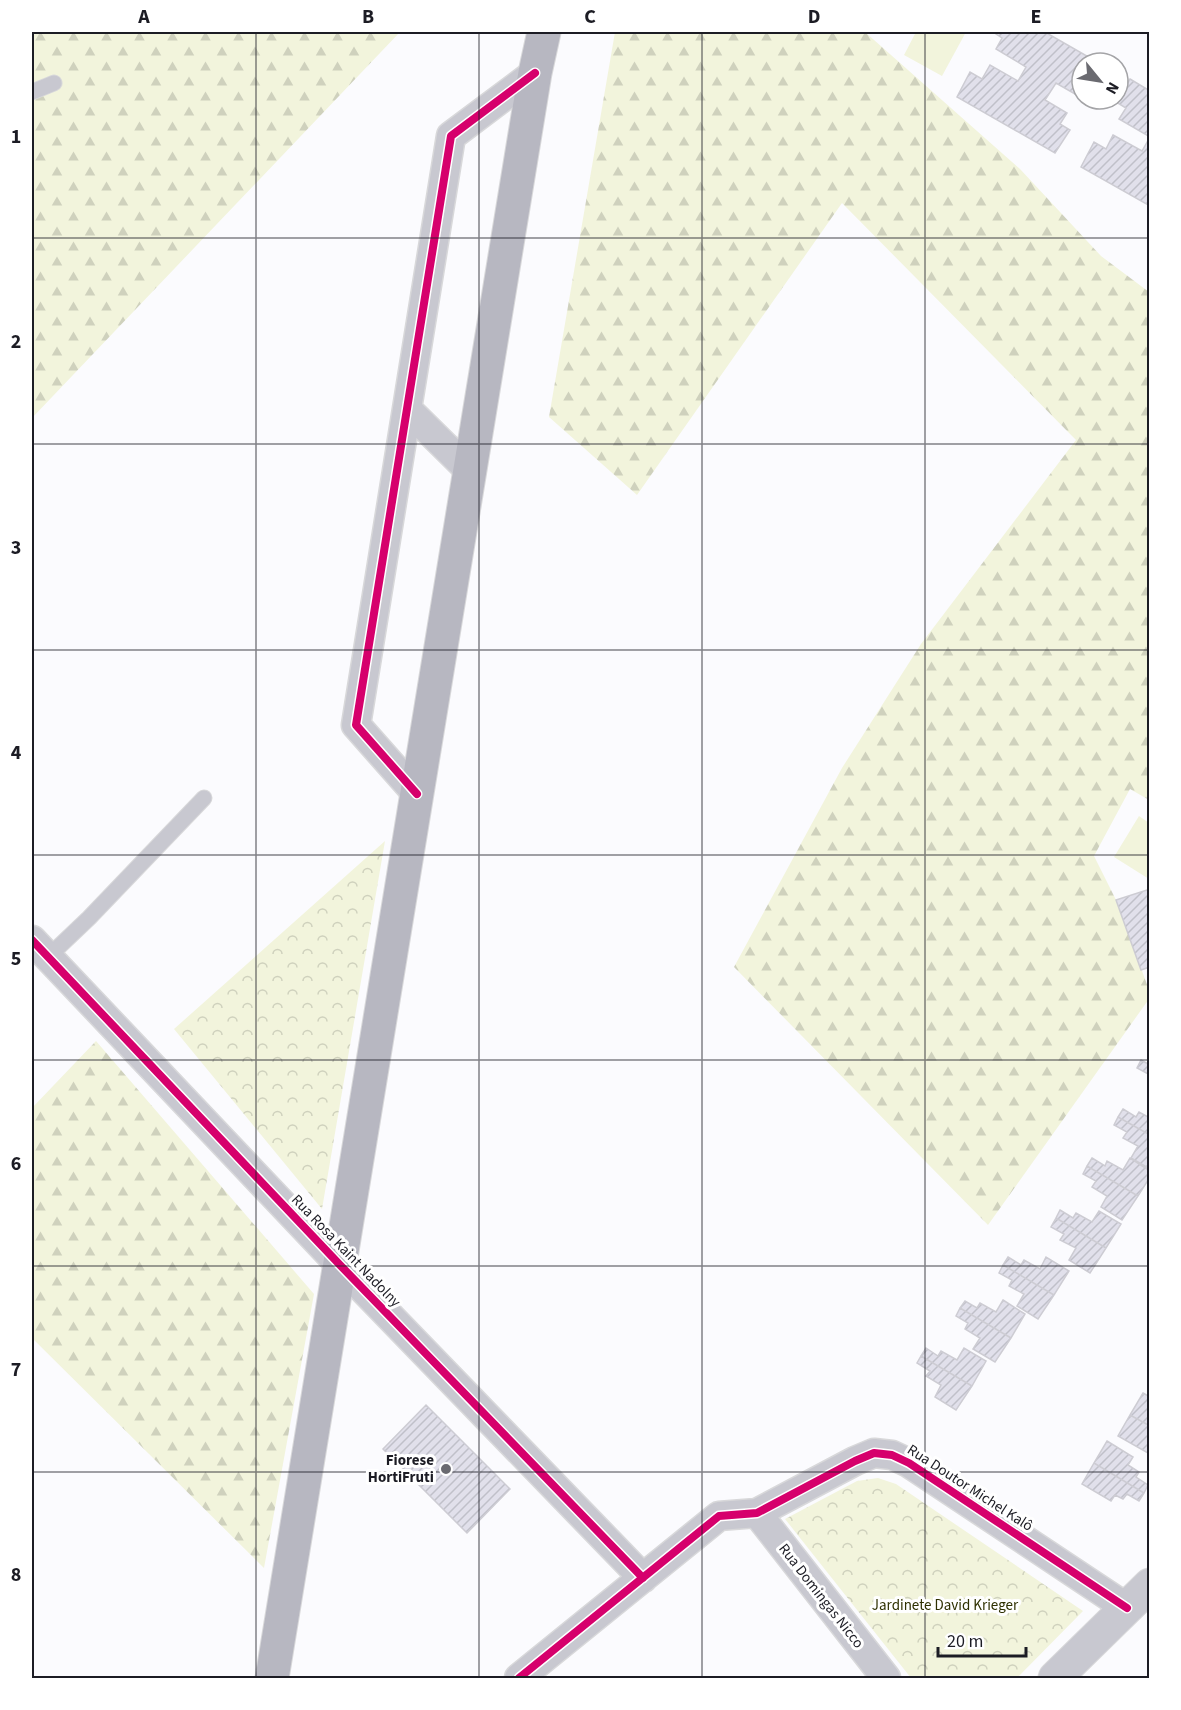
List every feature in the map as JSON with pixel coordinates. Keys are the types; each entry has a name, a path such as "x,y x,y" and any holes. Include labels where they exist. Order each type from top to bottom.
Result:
{"main road":[{"path":"272,1678 535,73 544,32"}],"street":[{"path":"417,794 356,725 451,136 535,73"},
{"path":"407,409 470,471"},
{"name":"Rua Rosa Kaint Nadolny","path":"40,949 340,1265 643,1578"},
{"name":"Rua Doutor Michel Kalô","path":"757,1513 855,1461 874,1454 892,1455 980,1509 1127,1608"},
{"path":"519,1678 719,1516 757,1513"},
{"name":"Rua Domingas Nicco","path":"757,1513 886,1678"},
{"path":"1054,1678 1149,1585"}],"lane":[{"path":"32,92 54,83"},
{"path":"40,949 88,918 204,798"}],"green space":[{"path":"32,32 400,32 32,418"},
{"path":"615,32 865,32 1020,169 1101,256 1149,292 1149,800 1130,789 1094,856 1116,900 1149,990 1149,999 988,1225 734,967 842,768 921,644 1076,440 842,203 637,495 549,417"},
{"path":"916,32 966,32 942,76 904,55"},
{"path":"1139,816 1149,823 1149,879 1114,857"},
{"path":"385,841 322,1209 174,1029"},
{"path":"96,1041 314,1294 264,1568 32,1338 32,1108"},
{"name":"Jardinete David Krieger","path":"878,1478 896,1484 1083,1611 1017,1678 911,1678 785,1519 857,1481"}],"building":[{"path":"993,32 1045,32 1078,51 1070,51 1070,91 1056,83 1045,100 1067,113 1060,124 1070,130 1055,153 957,97 970,72 982,79 990,65 1018,81 1026,67 996,49 1002,38"},
{"path":"1130,79 1150,91 1150,137 1119,119 1124,111 1130,111"},
{"path":"1113,135 1142,151 1150,137 1150,206 1081,167 1094,142 1106,149"},
{"path":"1150,889 1150,967 1141,970 1116,900"},
{"path":"1141,1060 1150,1065 1150,1075 1137,1068"},
{"path":"1123,1109 1136,1117 1139,1112 1150,1118 1150,1135 1118,1117"},
{"path":"1118,1117 1150,1135 1150,1169 1131,1158 1138,1146 1123,1138 1127,1132 1114,1125"},
{"path":"1092,1158 1105,1166 1107,1161 1123,1170 1130,1158 1150,1171 1150,1177 1138,1196 1087,1166"},
{"path":"1087,1166 1138,1196 1122,1220 1101,1207 1107,1196 1092,1187 1096,1181 1083,1174"},
{"path":"1060,1210 1073,1218 1076,1213 1092,1222 1099,1211 1121,1224 1106,1248 1056,1218"},
{"path":"1056,1218 1106,1248 1090,1273 1069,1260 1076,1248 1060,1240 1064,1234 1051,1227"},
{"path":"1008,1257 1021,1265 1024,1260 1040,1269 1046,1257 1069,1271 1054,1295 1003,1265"},
{"path":"1003,1265 1054,1295 1038,1319 1017,1306 1024,1294 1009,1286 1012,1280 999,1273"},
{"path":"1003,1300 1025,1314 1011,1338 960,1308 965,1301 977,1308 980,1303 996,1312"},
{"path":"960,1308 1011,1338 995,1362 973,1349 980,1338 965,1329 968,1323 956,1316"},
{"path":"926,1348 938,1356 941,1351 957,1360 964,1348 986,1361 972,1386 921,1356"},
{"path":"921,1356 972,1386 956,1410 935,1397 941,1385 926,1376 930,1371 917,1363"},
{"path":"1143,1393 1150,1397 1150,1426 1130,1415"},
{"name":"Fiorese HortiFruti","path":"426,1405 510,1489 467,1533 383,1449"},
{"path":"1130,1415 1150,1426 1148,1453 1118,1436"},
{"path":"1107,1441 1133,1457 1128,1465 1139,1472 1136,1477 1148,1485 1144,1493 1094,1463"},
{"path":"1094,1463 1144,1493 1139,1501 1127,1494 1123,1499 1115,1495 1111,1501 1082,1484"}],"cycle path":[{"path":"417,794 356,725 451,136 535,73"},
{"path":"32,940 340,1265 643,1578"},
{"path":"519,1678 719,1516 757,1513 874,1453 892,1455 909,1463 1127,1608"}],"place":[{"name":"Fiorese HortiFruti","path":"446,1469"}]}
